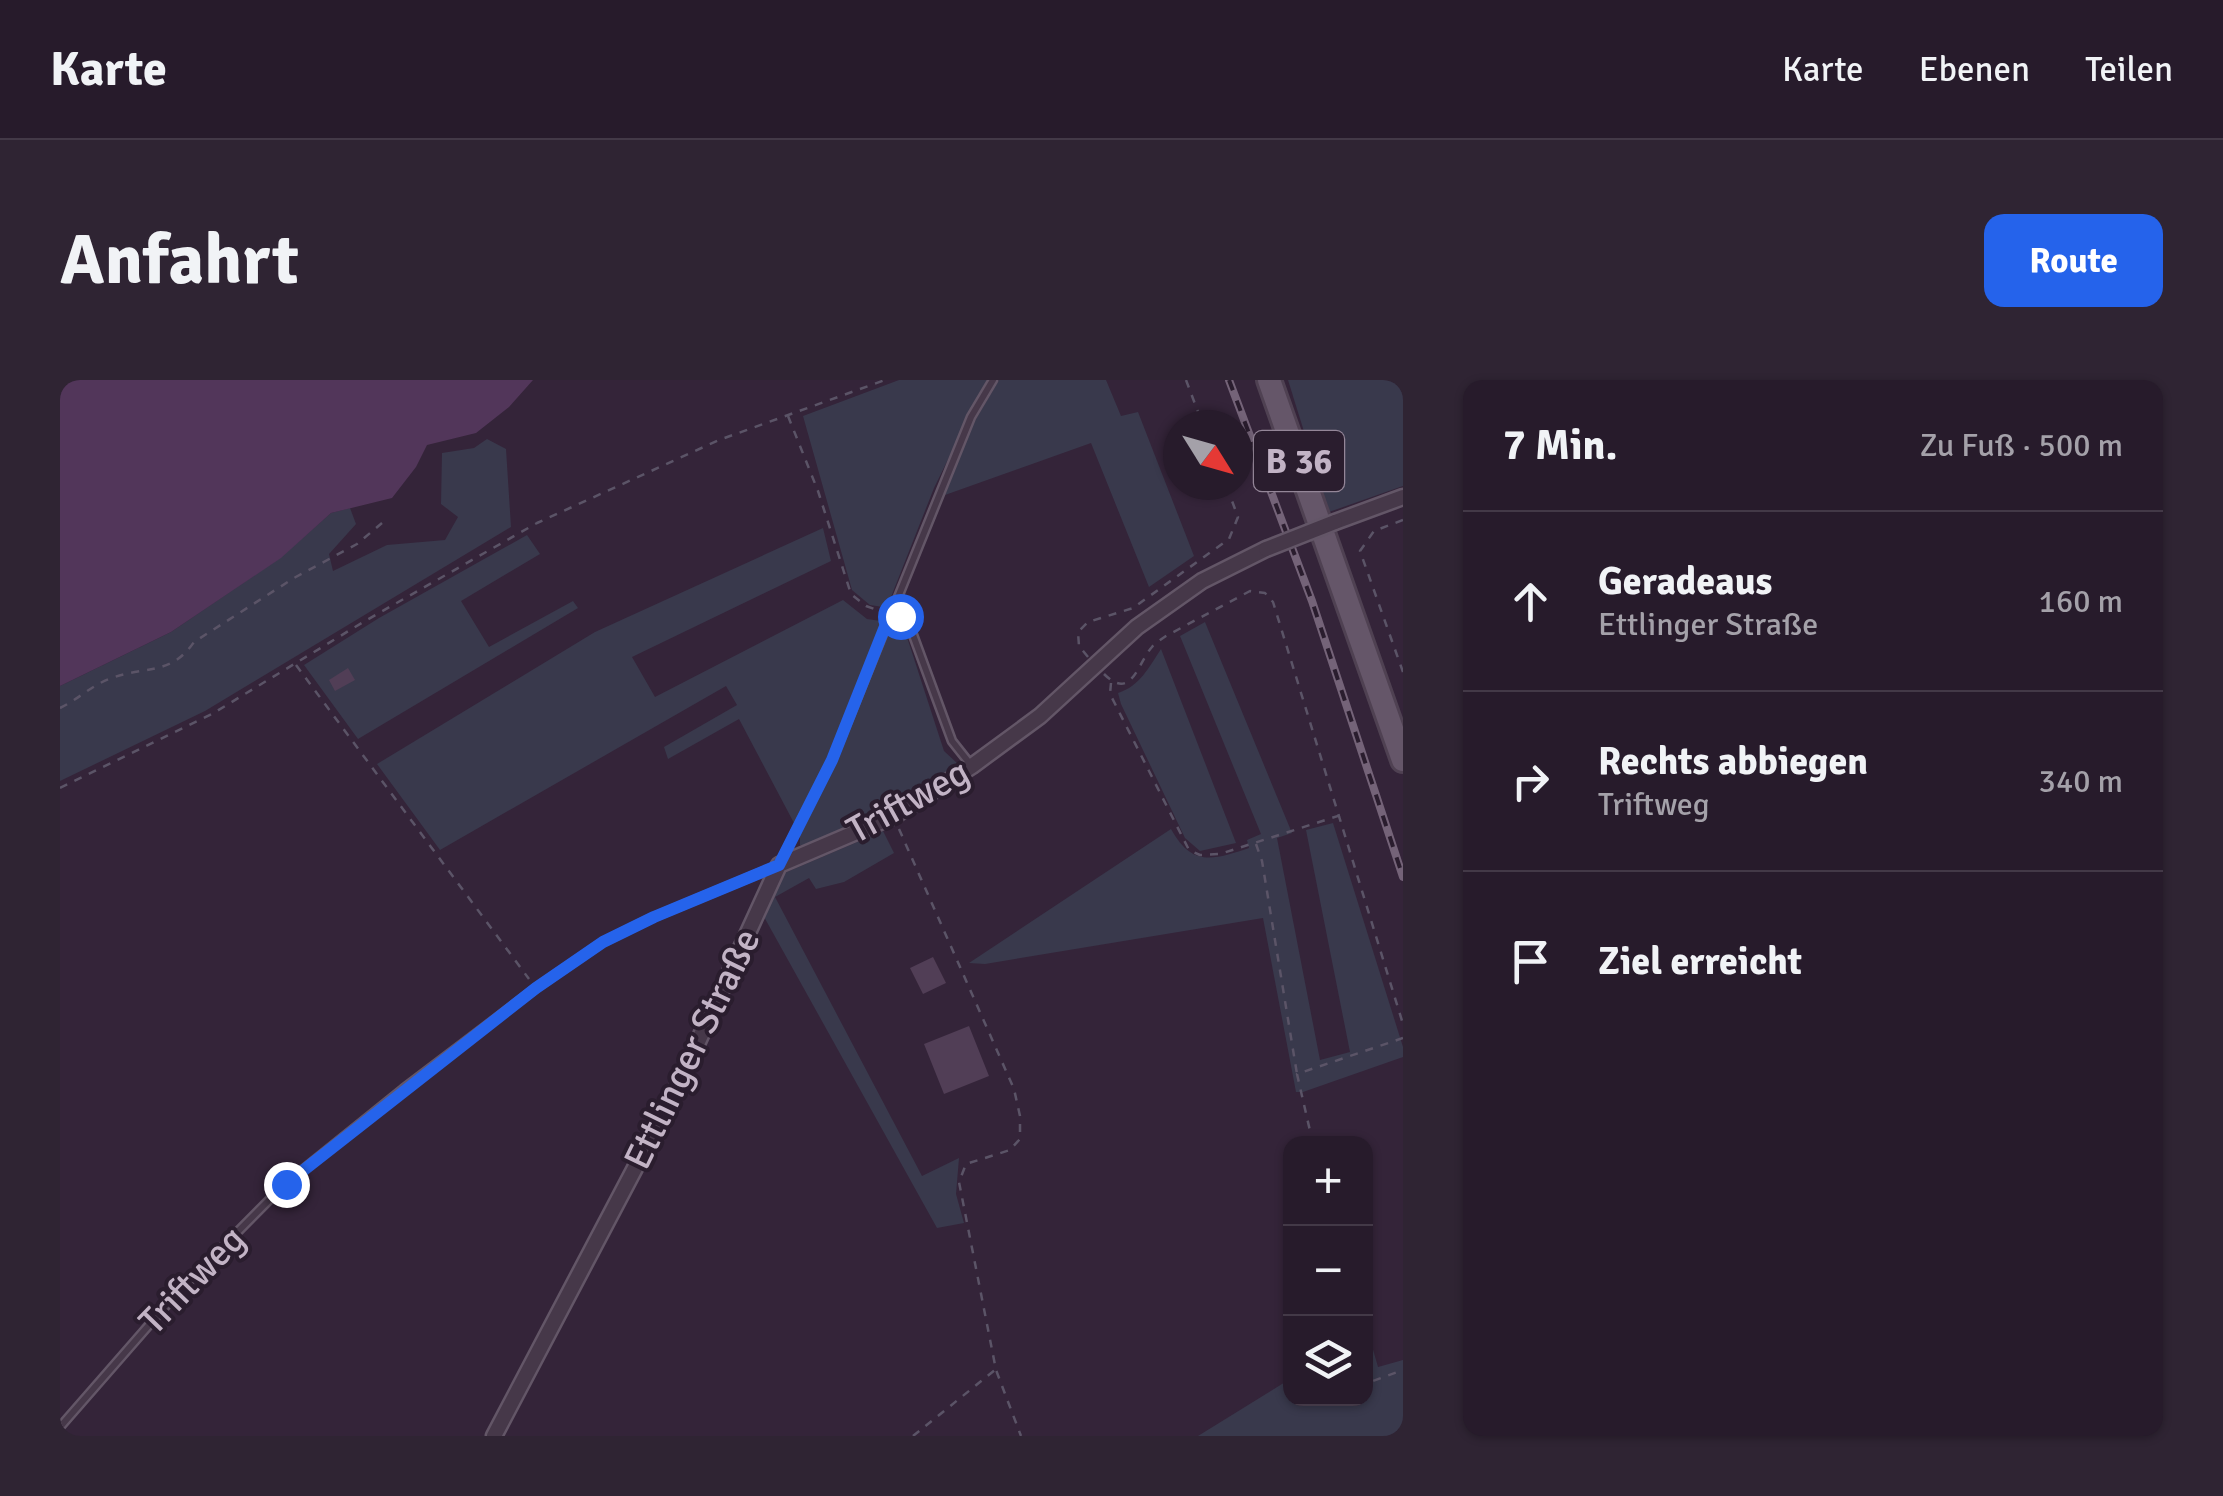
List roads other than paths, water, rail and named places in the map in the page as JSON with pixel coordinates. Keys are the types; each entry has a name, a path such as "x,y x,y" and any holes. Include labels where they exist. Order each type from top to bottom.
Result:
{"main road":[{"name":"B 36","path":"1270,380 1403,760"},
{"path":"1284,380 1292,409 1291,440"}],"street":[{"name":"Triftweg","path":"779,865 894,816 972,766 1040,716 1137,627 1193,587 1266,549 1403,496"},
{"name":"Ettlinger Straße","path":"494,1436 674,1094 779,865"}],"lane":[{"name":"Ettlinger Straße","path":"779,865 832,760 971,418 992,380"},
{"path":"890,614 909,624 952,741 972,766"},
{"name":"Triftweg","path":"60,1427 177,1293 286,1184 536,988 603,942 779,865"}],"railway":[{"path":"1229,380 1312,601 1403,877"}]}
